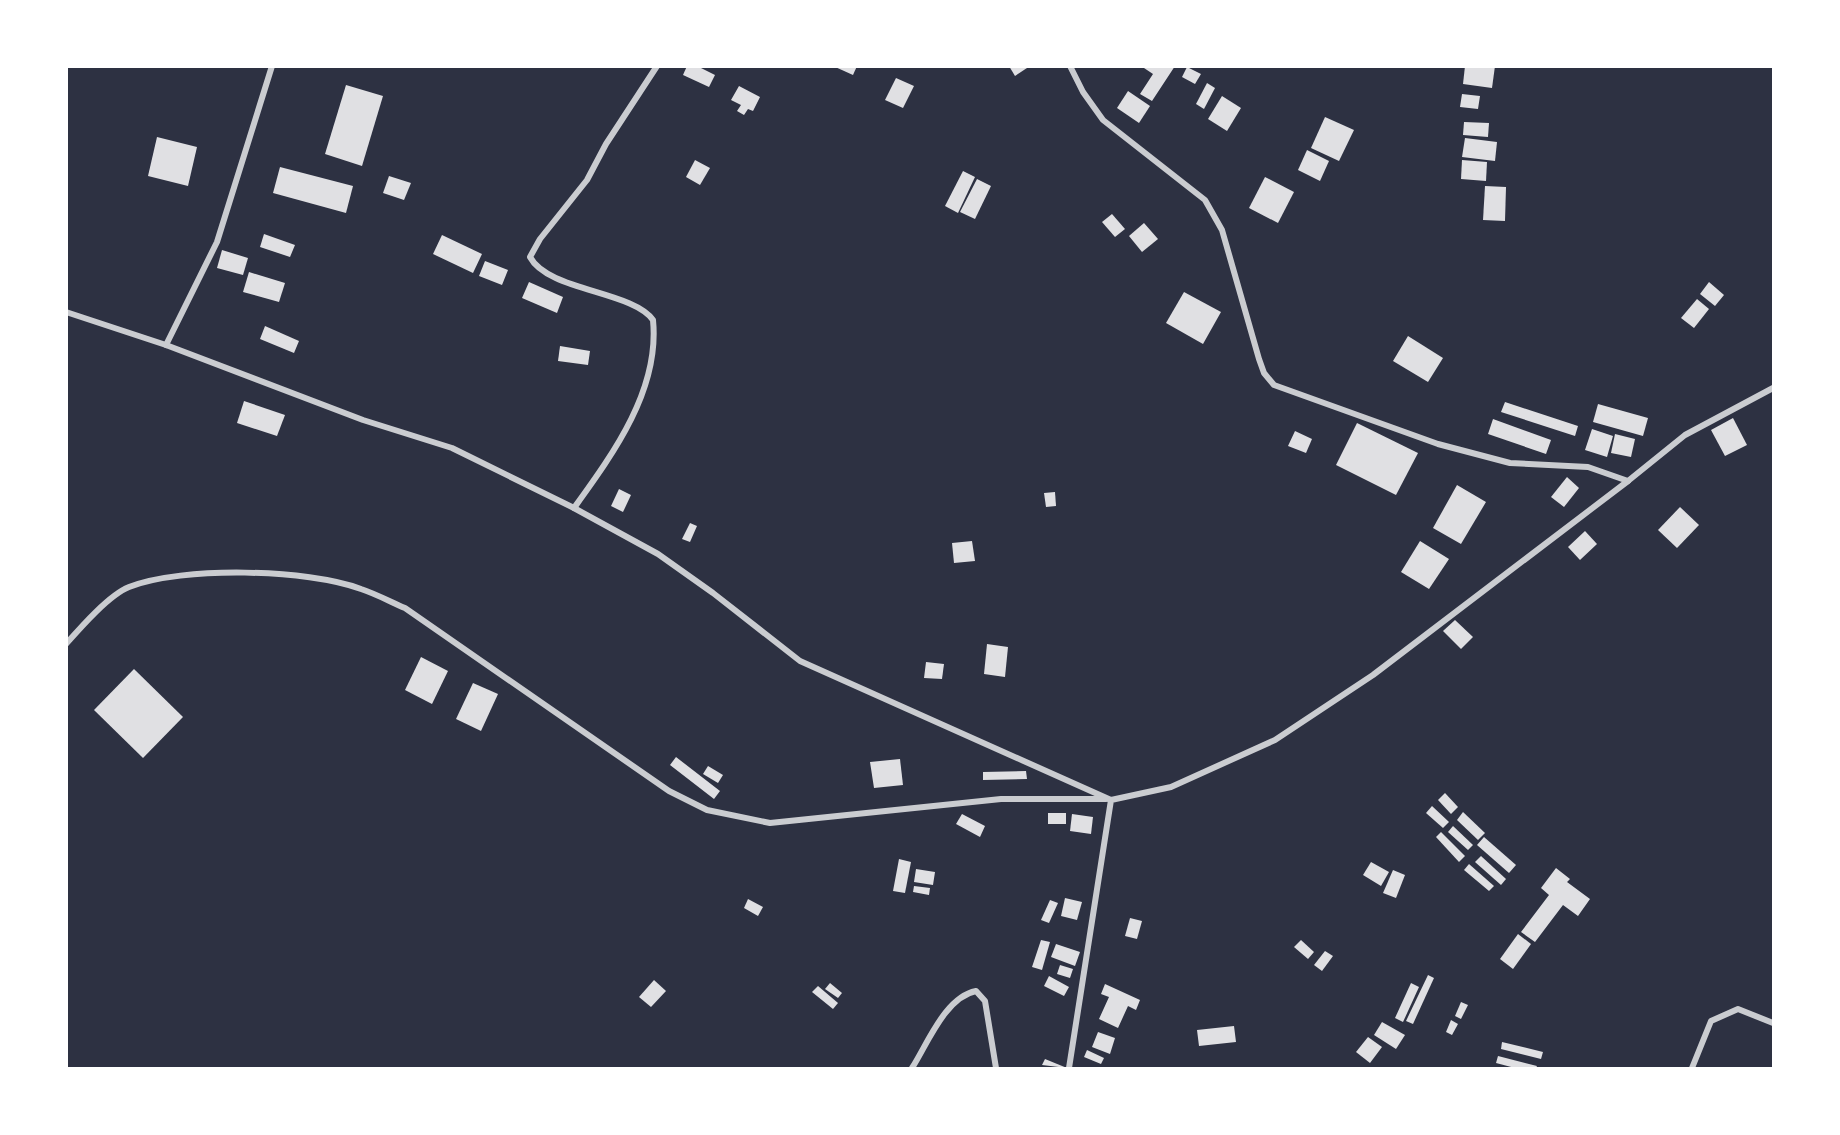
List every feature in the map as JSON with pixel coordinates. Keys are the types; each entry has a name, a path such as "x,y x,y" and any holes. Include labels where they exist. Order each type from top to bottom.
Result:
{"street":[{"path":"166,345 217,242 272,66"},
{"path":"574,508 613,453 635,412 648,372 654,334 653,320 636,306 548,272 534,264 530,257 540,239 587,180 606,144 657,66"},
{"path":"1070,66 1083,92 1103,120 1205,200 1222,230 1259,359 1264,373 1274,385 1450,447 1510,463 1588,467 1628,481"},
{"path":"66,312 166,345 363,420 452,449 574,508 658,554 800,661 1111,800"},
{"path":"66,644 85,622 127,587 218,571 313,579 360,588 405,608 669,791 707,810 770,823 1001,799 1111,800 1171,787 1275,740 1373,675 1685,435 1773,388"},
{"path":"1069,1069 1111,800"},
{"path":"912,1069 942,1019 960,997 976,991 985,1000 996,1069"},
{"path":"1692,1069 1711,1021 1738,1009 1773,1023"}],"building":[{"path":"687,66 697,66 715,75 709,87 683,75"},
{"path":"833,66 857,66 853,75"},
{"path":"1009,66 1030,66 1015,76"},
{"path":"1141,66 1175,66 1152,101 1140,94 1153,74"},
{"path":"1465,66 1495,66 1492,88 1463,84"},
{"path":"1187,67 1201,74 1195,84 1182,77"},
{"path":"896,78 914,86 903,108 885,100"},
{"path":"1207,83 1215,88 1204,109 1196,104"},
{"path":"346,85 383,96 362,166 325,154"},
{"path":"739,86 760,97 753,111 748,109 744,115 737,111 741,105 731,100"},
{"path":"1128,91 1150,106 1139,123 1117,108"},
{"path":"1462,94 1480,96 1478,109 1460,107"},
{"path":"1222,96 1241,108 1227,131 1208,119"},
{"path":"1325,117 1354,130 1339,161 1311,148"},
{"path":"1464,122 1489,123 1488,137 1463,135"},
{"path":"157,137 197,147 188,186 148,176"},
{"path":"1465,138 1497,142 1495,161 1462,157"},
{"path":"1307,150 1329,161 1320,181 1298,170"},
{"path":"695,160 710,168 700,185 686,177"},
{"path":"1462,160 1487,162 1486,181 1461,179"},
{"path":"280,167 353,186 346,213 273,193"},
{"path":"963,171 975,177 958,213 945,206"},
{"path":"389,176 411,183 404,200 383,193"},
{"path":"1265,177 1294,192 1278,223 1249,208"},
{"path":"977,179 991,186 975,219 960,212"},
{"path":"1485,186 1506,187 1505,221 1483,220"},
{"path":"1112,214 1125,229 1115,237 1102,222"},
{"path":"1144,223 1158,239 1142,252 1129,236"},
{"path":"264,234 295,245 290,257 260,247"},
{"path":"442,235 482,254 473,273 433,254"},
{"path":"222,250 248,258 243,275 217,268"},
{"path":"485,261 508,270 502,285 479,276"},
{"path":"249,272 285,283 279,302 243,292"},
{"path":"529,282 563,297 557,313 522,298"},
{"path":"1709,282 1724,295 1715,306 1700,294"},
{"path":"1184,292 1221,312 1203,344 1166,323"},
{"path":"1697,299 1709,309 1694,328 1681,318"},
{"path":"265,326 299,341 294,353 260,339"},
{"path":"1408,336 1443,358 1428,382 1393,361"},
{"path":"560,346 590,351 588,365 558,361"},
{"path":"244,401 285,415 277,436 237,423"},
{"path":"1505,402 1578,426 1575,436 1501,412"},
{"path":"1598,404 1648,418 1643,436 1593,422"},
{"path":"1733,418 1747,445 1725,456 1711,430"},
{"path":"1493,419 1551,440 1546,454 1488,434"},
{"path":"1357,423 1418,453 1396,495 1336,465"},
{"path":"1592,429 1613,436 1607,457 1585,450"},
{"path":"1295,431 1312,439 1306,453 1288,446"},
{"path":"1615,434 1635,439 1631,457 1611,453"},
{"path":"1567,477 1579,488 1564,507 1551,497"},
{"path":"1457,485 1486,502 1461,544 1433,528"},
{"path":"619,489 631,495 623,512 611,506"},
{"path":"1055,492 1056,506 1046,507 1044,493"},
{"path":"1680,507 1699,525 1677,548 1658,530"},
{"path":"690,523 697,526 690,542 682,539"},
{"path":"1585,531 1597,544 1580,560 1568,547"},
{"path":"972,541 975,561 954,563 952,543"},
{"path":"1420,541 1449,559 1429,589 1401,572"},
{"path":"1455,620 1473,637 1461,649 1443,631"},
{"path":"987,644 1008,647 1005,677 984,674"},
{"path":"421,657 448,671 432,704 405,690"},
{"path":"926,662 944,664 942,679 924,678"},
{"path":"134,669 183,717 143,758 94,710"},
{"path":"473,683 498,694 481,731 456,719"},
{"path":"676,757 720,791 714,799 670,765"},
{"path":"900,759 903,785 874,788 870,762"},
{"path":"708,766 723,775 718,783 703,774"},
{"path":"1026,771 1027,779 983,780 983,772"},
{"path":"1445,793 1458,807 1451,814 1438,800"},
{"path":"1432,806 1449,822 1443,828 1426,813"},
{"path":"1463,812 1485,833 1478,840 1457,820"},
{"path":"1048,813 1066,813 1066,824 1048,824"},
{"path":"962,814 985,826 980,837 956,824"},
{"path":"1072,814 1093,817 1091,834 1070,831"},
{"path":"1453,826 1473,845 1468,850 1448,832"},
{"path":"1441,832 1465,856 1459,862 1436,837"},
{"path":"1484,837 1516,865 1509,873 1477,845"},
{"path":"1481,856 1506,879 1501,885 1475,862"},
{"path":"899,859 911,862 905,893 893,891"},
{"path":"1371,862 1389,872 1381,886 1363,875"},
{"path":"1469,864 1494,886 1489,891 1464,870"},
{"path":"1556,868 1570,879 1567,882 1590,899 1578,916 1563,905 1535,942 1521,932 1549,895 1541,888"},
{"path":"916,869 935,872 933,885 914,882"},
{"path":"1393,870 1405,875 1396,898 1383,893"},
{"path":"914,886 930,888 929,895 913,892"},
{"path":"1065,898 1082,902 1077,920 1061,916"},
{"path":"748,899 763,907 758,916 744,908"},
{"path":"1050,900 1058,903 1049,923 1041,920"},
{"path":"1130,918 1142,921 1137,939 1125,936"},
{"path":"1518,934 1531,944 1513,969 1500,959"},
{"path":"1041,940 1050,942 1042,970 1032,967"},
{"path":"1301,940 1314,952 1308,959 1294,947"},
{"path":"1056,944 1080,952 1075,966 1051,957"},
{"path":"1325,951 1333,956 1322,971 1314,965"},
{"path":"1060,965 1073,969 1070,978 1057,974"},
{"path":"1428,975 1434,978 1413,1024 1406,1021"},
{"path":"1049,976 1069,987 1064,996 1044,986"},
{"path":"654,980 666,991 651,1007 639,997"},
{"path":"830,983 842,993 838,998 825,989"},
{"path":"1411,983 1419,987 1403,1022 1395,1018"},
{"path":"1105,984 1140,1000 1136,1010 1128,1006 1118,1028 1099,1019 1109,997 1101,994"},
{"path":"818,986 838,1003 833,1009 812,992"},
{"path":"1461,1002 1468,1005 1461,1019 1455,1016"},
{"path":"1451,1020 1458,1024 1452,1035 1446,1032"},
{"path":"1382,1022 1405,1035 1396,1049 1374,1035"},
{"path":"1234,1026 1236,1042 1199,1046 1197,1030"},
{"path":"1098,1032 1115,1038 1110,1054 1092,1047"},
{"path":"1368,1037 1382,1047 1370,1063 1356,1052"},
{"path":"1502,1042 1543,1052 1541,1059 1501,1049"},
{"path":"1087,1050 1104,1058 1101,1064 1084,1057"},
{"path":"1498,1056 1537,1066 1515,1068 1496,1063"},
{"path":"1045,1059 1067,1068 1042,1065"}]}
